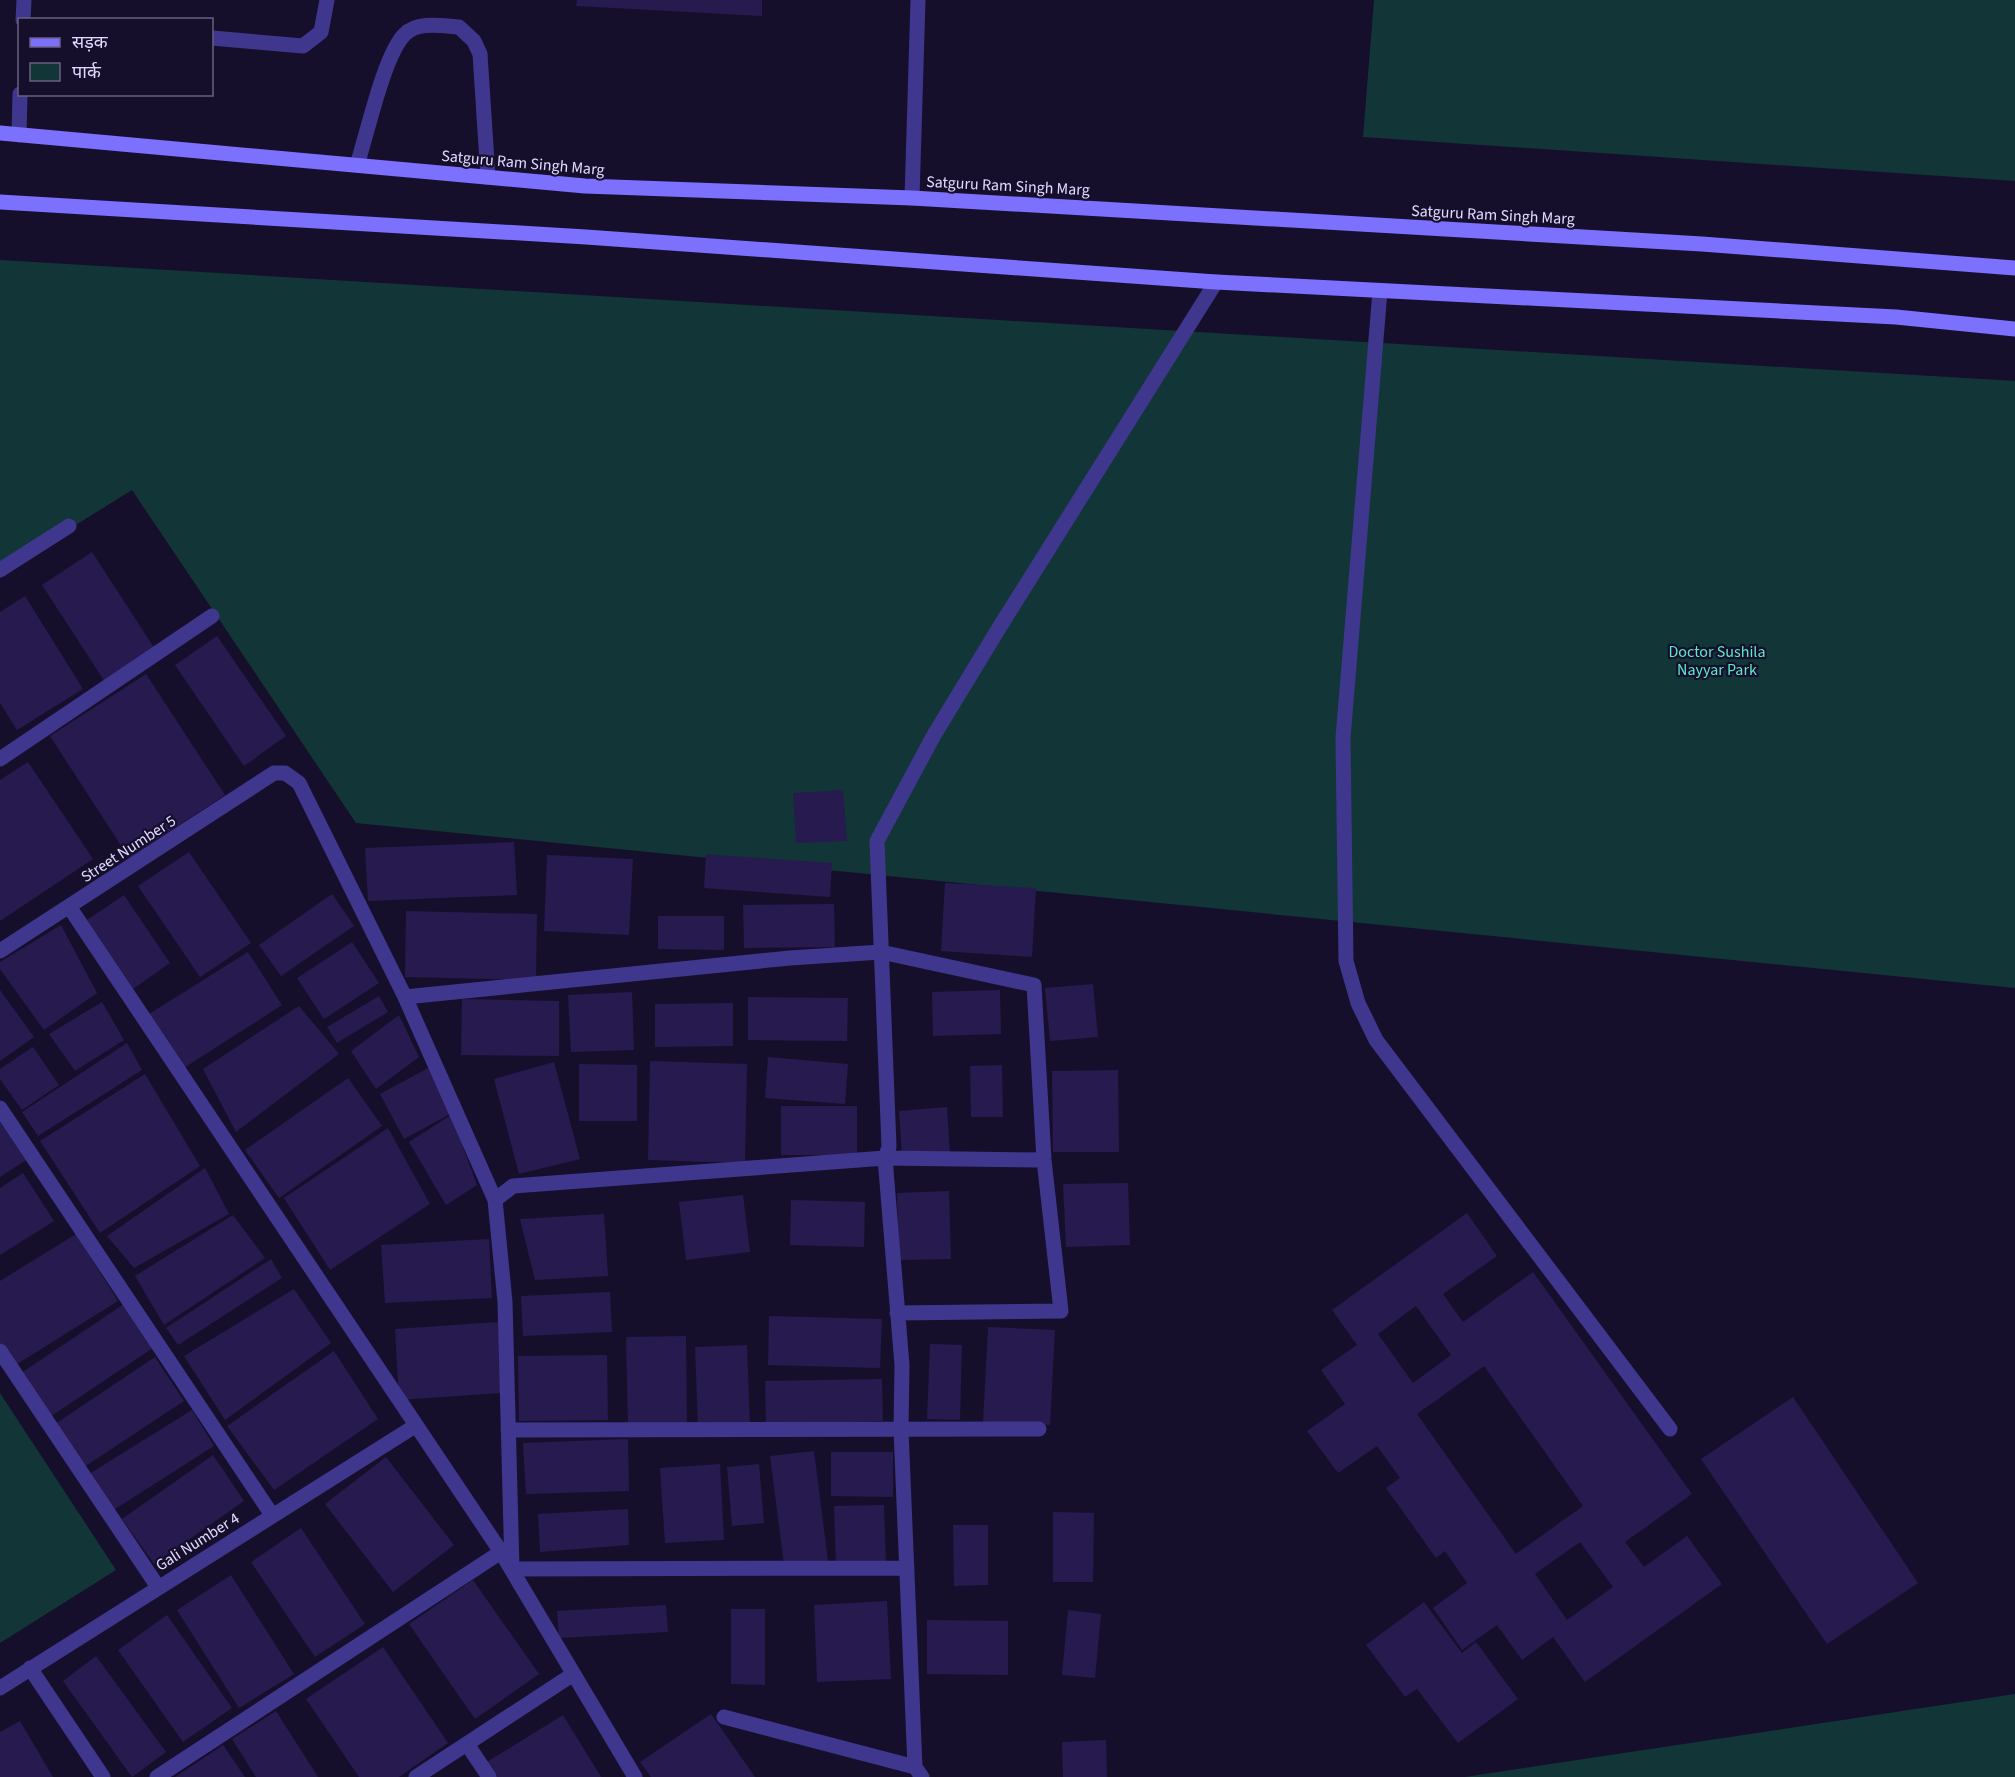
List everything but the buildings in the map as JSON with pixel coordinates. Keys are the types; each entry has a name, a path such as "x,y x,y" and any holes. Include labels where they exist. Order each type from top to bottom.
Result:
{"main road":[{"name":"Satguru Ram Singh Marg","path":"0,133 585,186 912,198 1702,244 2015,268"},
{"path":"0,202 586,237 1216,282 1896,317 2015,329"}],"street":[{"path":"23,18 24,0"},
{"path":"213,38 303,46 321,32 327,0"},
{"path":"912,198 918,0"},
{"path":"357,165 392,52 406,33 425,25 459,27 474,41 480,54 488,177"},
{"path":"19,135 20,96"},
{"path":"724,1717 919,1772 901,1430 902,1365 885,1158 889,1147 877,841 934,735 999,627 1216,282"},
{"path":"1380,291 1343,738 1346,961 1358,1003 1377,1040 1670,1430"},
{"path":"0,570 69,526"},
{"path":"0,759 212,616"},
{"name":"Street Number 5","path":"0,951 70,908 274,773 285,772 299,783 405,997"},
{"path":"70,908 501,1552 572,1675 635,1777"},
{"path":"512,1569 505,1302 495,1200 405,997 790,958 881,952 1034,985 1044,1160 1061,1311 897,1313"},
{"path":"0,1108 272,1515"},
{"path":"495,1200 513,1186 885,1158 1044,1160"},
{"path":"0,1352 158,1587"},
{"name":"Gali Number 4","path":"0,1688 415,1426"},
{"path":"508,1430 1039,1430"},
{"path":"157,1777 501,1552"},
{"path":"512,1569 907,1568"},
{"path":"30,1668 103,1777"},
{"path":"416,1777 572,1675"},
{"path":"467,1744 489,1777"}],"green space":[{"path":"1374,0 2015,0 2015,181 1363,137"},
{"name":"Doctor Sushila Nayyar Park","path":"0,260 2015,381 2015,988 356,823 132,490 0,572"},
{"path":"0,1393 116,1570 0,1643"},
{"path":"2015,1694 2015,1777 1465,1777"}]}
